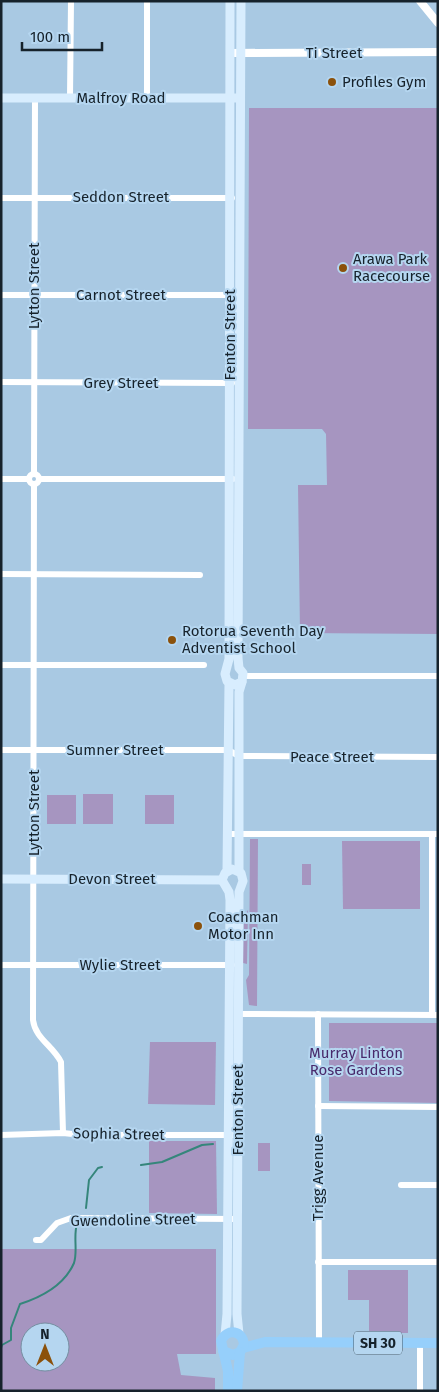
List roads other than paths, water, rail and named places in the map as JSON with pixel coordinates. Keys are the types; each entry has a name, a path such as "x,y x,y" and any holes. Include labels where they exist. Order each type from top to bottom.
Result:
{"highway":[{"name":"SH 30","path":"225,1335 233,1332 265,1342 438,1343"},
{"path":"225,1335 221,1344 228,1371 228,1391"},
{"path":"237,1391 242,1350 240,1335"},
{"name":"SH 30","path":"224,1351 233,1355 265,1342"}],"main road":[{"name":"Fenton Street","path":"229,683 226,674 228,668 229,575 230,1"},
{"name":"Fenton Street","path":"239,871 239,692 242,675 240,575 241,1"},
{"name":"Malfroy Road","path":"1,98 241,98"},
{"path":"229,575 240,575"},
{"path":"227,871 234,869 239,871 243,877 241,886 233,890 224,884 227,871 228,834 229,683 235,685 242,675 228,668"},
{"name":"Devon Street","path":"1,879 224,884"},
{"name":"Fenton Street","path":"224,884 230,900 228,1014 238,1219 237,1314 240,1335"},
{"name":"Fenton Street","path":"225,1335 228,1219 239,1014 241,886"}],"street":[{"path":"70,98 71,1"},
{"path":"147,1 147,98"},
{"path":"420,1 438,22"},
{"name":"Ti Street","path":"230,53 438,52"},
{"name":"Lytton Street","path":"35,97 33,1024 40,1038 56,1052 62,1067 63,1133"},
{"name":"Seddon Street","path":"1,198 240,198"},
{"name":"Carnot Street","path":"1,295 240,296"},
{"name":"Grey Street","path":"1,382 240,383"},
{"path":"1,478 240,479"},
{"path":"1,574 200,575"},
{"path":"1,665 204,665"},
{"path":"242,675 438,676"},
{"name":"Sumner Street","path":"1,750 228,750"},
{"name":"Peace Street","path":"228,750 239,756 438,757"},
{"path":"228,834 435,834 435,1015 228,1014"},
{"name":"Wylie Street","path":"1,965 239,965"},
{"name":"Trigg Avenue","path":"318,1014 319,1342"},
{"path":"318,1106 438,1106"},
{"name":"Sophia Street","path":"1,1135 63,1133 82,1135 233,1135"},
{"path":"401,1185 438,1185"},
{"name":"Gwendoline Street","path":"36,1240 41,1240 57,1223 71,1218 238,1219"},
{"path":"318,1262 438,1262"},
{"path":"420,1344 420,1391"}],"waterway":[{"path":"141,1165 162,1162 202,1145 213,1144"},
{"path":"86,1208 89,1180 98,1168 102,1167"},
{"path":"1,1348 2,1345 11,1340 11,1328 20,1304 52,1290 70,1271 75,1258 77,1224"}],"place":[{"name":"Profiles Gym","path":"332,82"},
{"name":"Arawa Park Racecourse","path":"343,268"},
{"name":"Rotorua Seventh Day Adventist School","path":"172,640"},
{"name":"Coachman Motor Inn","path":"198,926"}],"park label":[{"name":"Murray Linton Rose Gardens","path":"356,1062"}]}
